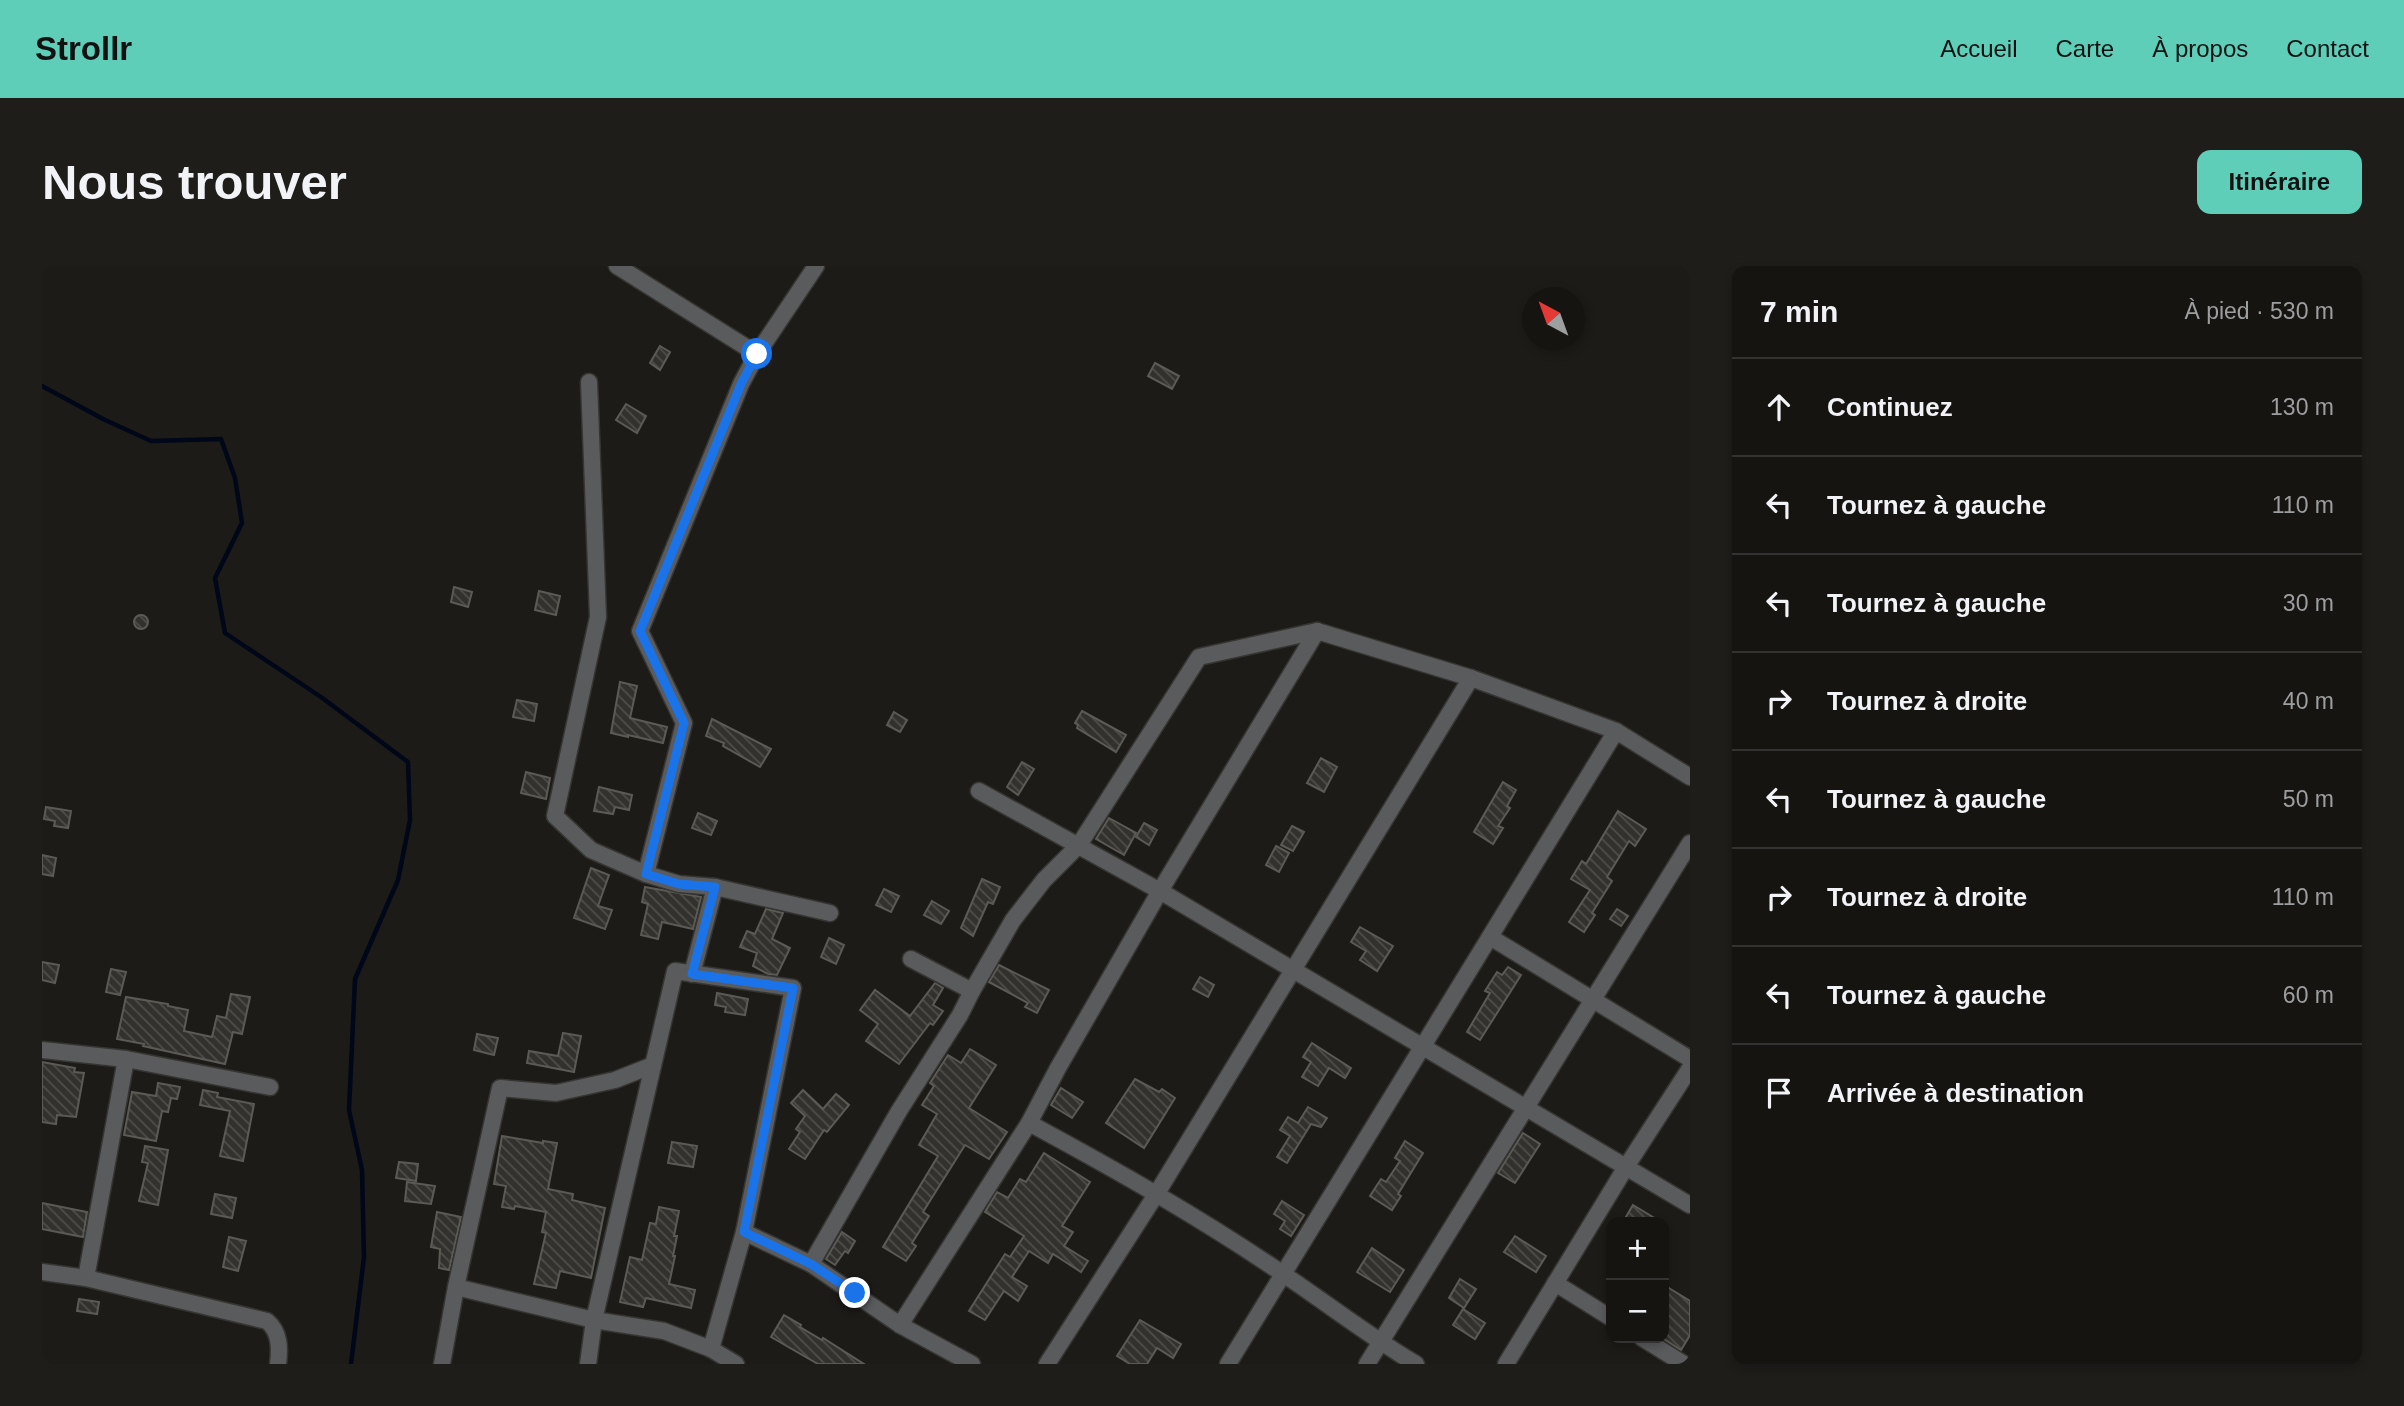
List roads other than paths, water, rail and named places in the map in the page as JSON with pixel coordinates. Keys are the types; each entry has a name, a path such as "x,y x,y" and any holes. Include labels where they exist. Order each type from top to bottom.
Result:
{"street":[{"path":"617,266 757,354"},
{"path":"646,874 684,723 640,631 741,384 757,354 816,266"},
{"path":"589,382 598,617 555,816 590,850 646,874 679,884 715,887 830,912"},
{"path":"900,1325 1029,1123 1160,891 1317,631"},
{"path":"811,1264 899,1111 960,1015 1013,920 1044,880 1079,845 1199,657 1317,631 1471,678 1616,731 1690,777"},
{"path":"1047,1364 1157,1193 1471,678"},
{"path":"1228,1364 1616,731"},
{"path":"979,791 1079,845 1294,969 1690,1205"},
{"path":"1367,1364 1690,843"},
{"path":"692,974 715,887"},
{"path":"1490,937 1690,1059"},
{"path":"911,959 972,991"},
{"path":"588,1364 594,1320 675,971 793,988 744,1232 711,1349"},
{"path":"42,1050 127,1059 270,1087"},
{"path":"86,1278 127,1059"},
{"path":"442,1364 456,1287 500,1088 556,1093 615,1080 653,1065"},
{"path":"1506,1364 1690,1068"},
{"path":"1029,1123 1157,1193 1283,1273 1381,1343 1416,1364"},
{"path":"744,1232 811,1264 900,1325 972,1364"},
{"path":"42,1272 86,1278 267,1321 276,1331 278,1364"},
{"path":"1555,1283 1606,1315"},
{"path":"456,1287 594,1320 664,1331 711,1349 736,1364"},
{"path":"1650,1343 1684,1364"}],"waterway":[{"path":"42,386 151,441 221,439 235,478 242,523 215,578 225,633 321,697 408,762 410,820 398,880 355,979 349,1110 362,1170 364,1257 351,1364"}]}
